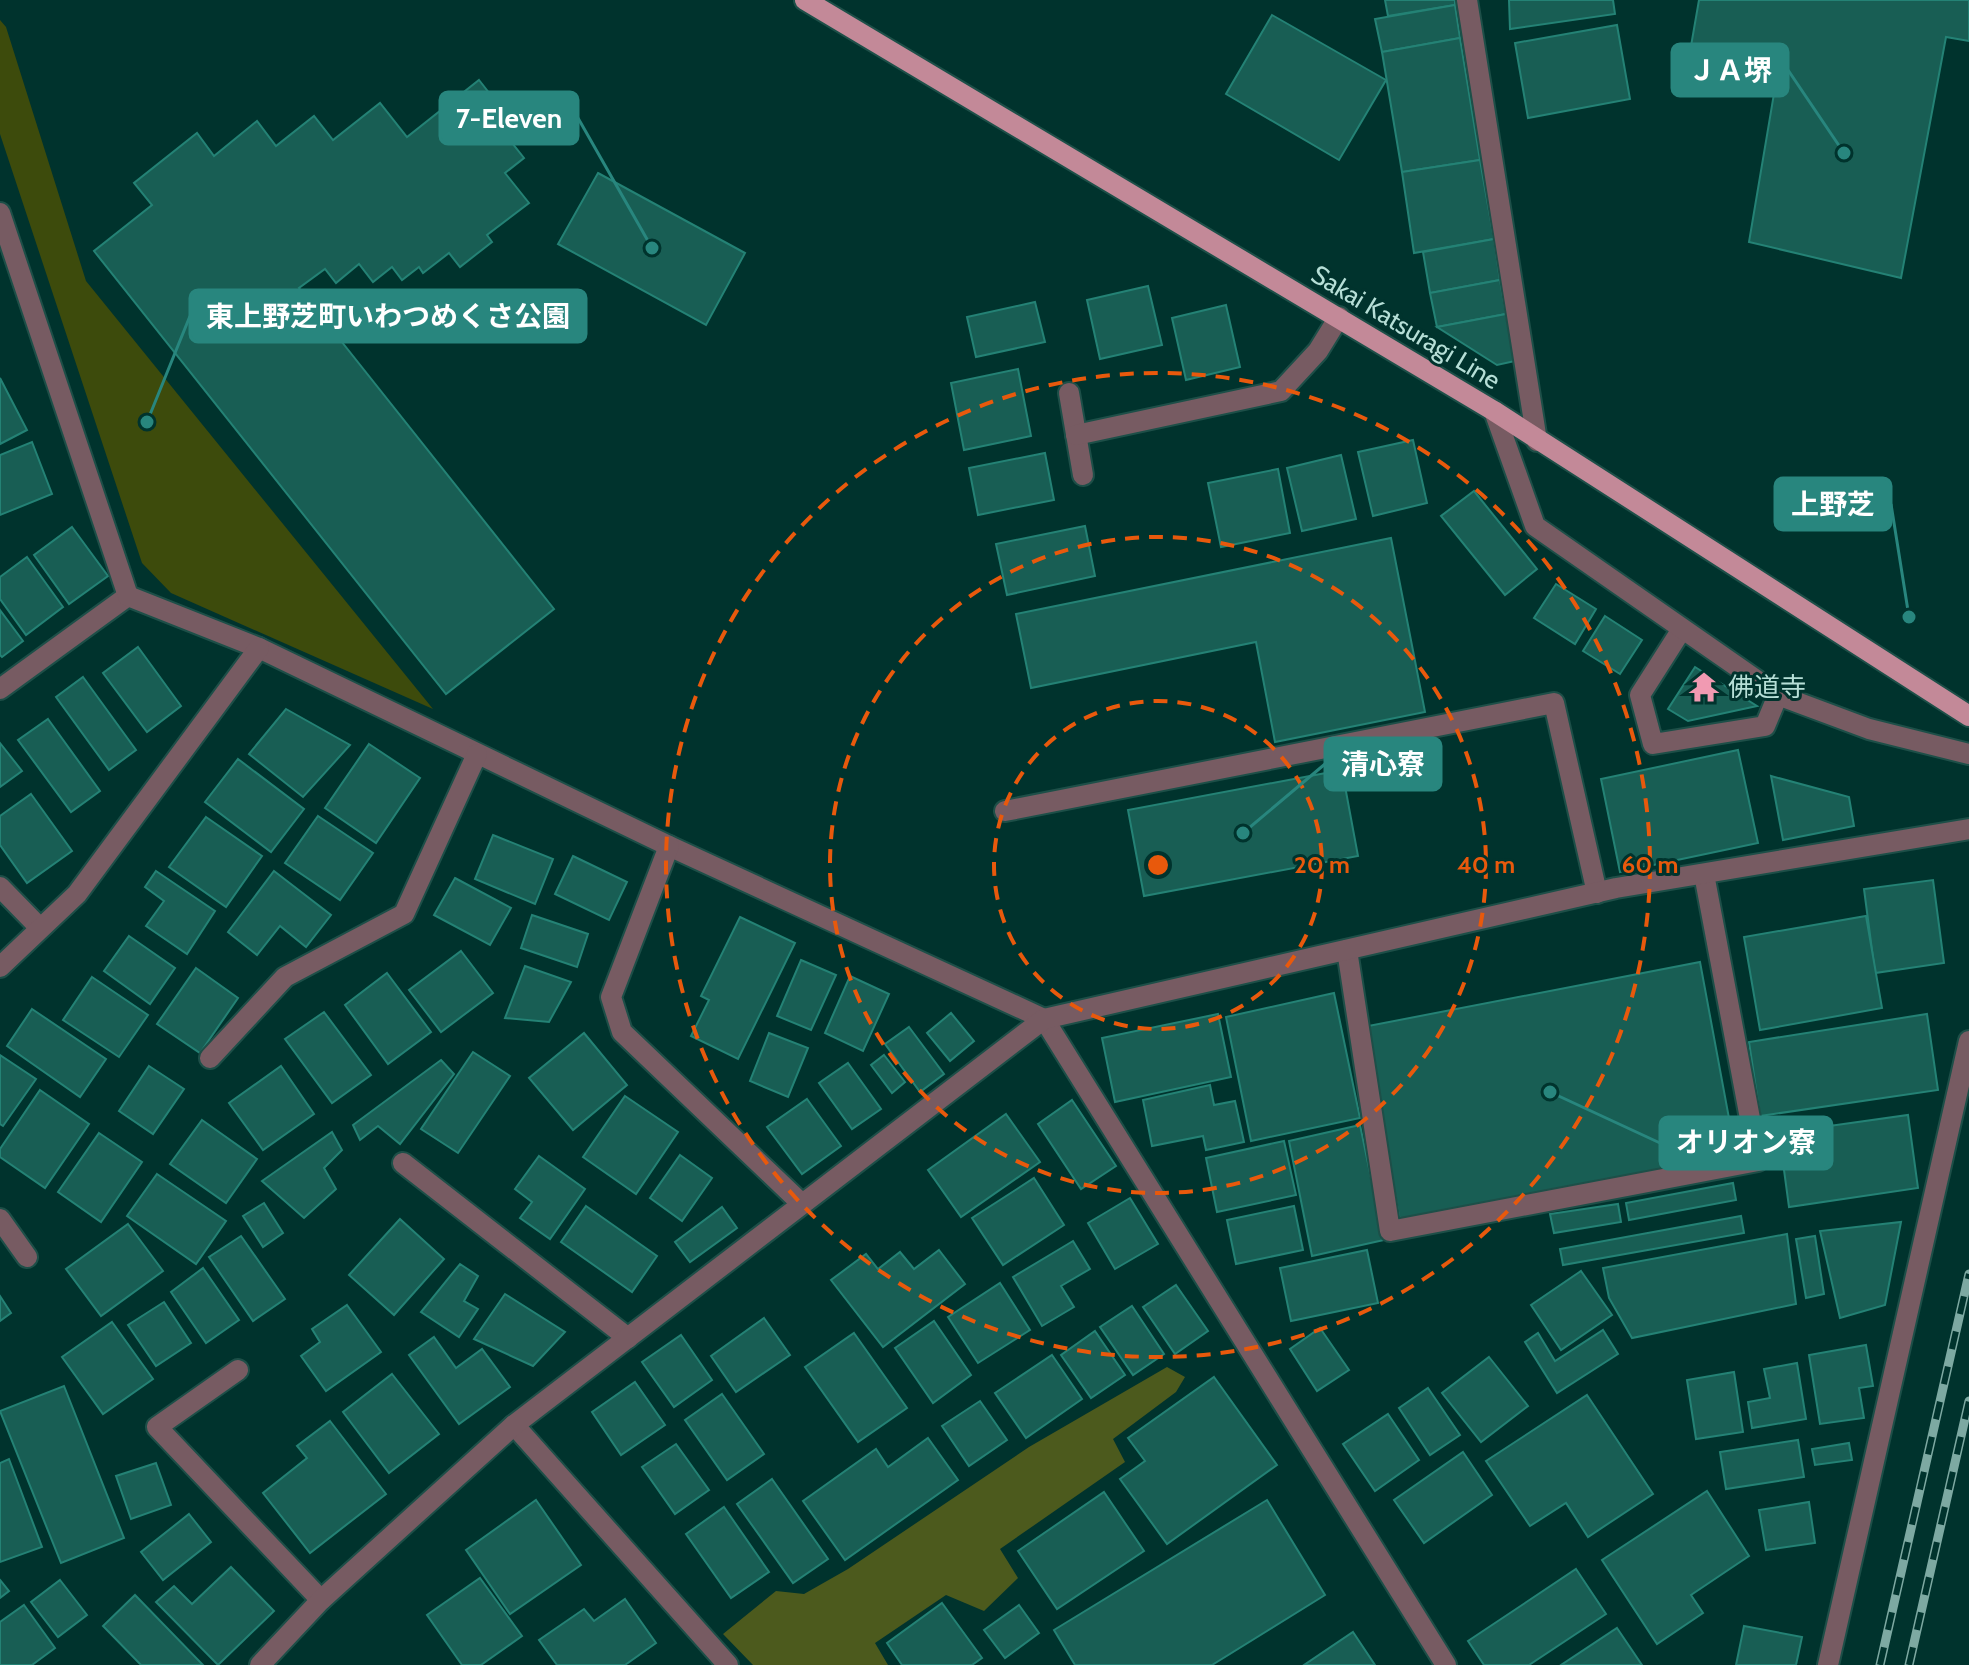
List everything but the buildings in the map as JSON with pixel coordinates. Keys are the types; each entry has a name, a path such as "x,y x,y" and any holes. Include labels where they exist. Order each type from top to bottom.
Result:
{"main road":[{"name":"Sakai Katsuragi Line","path":"805,0 1494,411 1969,716"}],"street":[{"path":"1467,0 1537,441"},
{"path":"0,213 128,596 259,648 669,846 1044,1019 1446,1665"},
{"path":"1076,435 1281,391 1318,351 1339,317"},
{"path":"1069,393 1083,475"},
{"path":"1494,411 1535,526 1778,695 1869,729 1969,754"},
{"path":"0,689 128,596"},
{"path":"1682,629 1640,695 1653,744 1765,726 1778,695"},
{"path":"0,967 77,894 259,648"},
{"path":"1005,811 1554,703 1597,893"},
{"path":"210,1058 285,977 404,914 477,754"},
{"path":"260,1665 321,1600 514,1425 1044,1019 1597,893 1969,829"},
{"path":"669,846 611,997 622,1032 802,1204"},
{"path":"1347,950 1390,1231 1758,1161 1704,874"},
{"path":"0,887 40,928"},
{"path":"1828,1665 1969,1041"},
{"path":"403,1163 628,1338"},
{"path":"0,1219 27,1257"},
{"path":"238,1370 157,1427 321,1600"},
{"path":"514,1425 728,1665"}],"green space":[{"path":"0,20 6,27 86,281 433,709 171,593 142,563 0,134"},
{"path":"1167,1367 1185,1377 1176,1392 1113,1439 1125,1462 1000,1549 1018,1578 984,1611 946,1595 875,1643 888,1665 753,1665 723,1634 776,1591 804,1594 848,1569 1029,1447"}],"railway":[{"path":"1880,1665 1969,1274"},
{"path":"1909,1665 1969,1401"}],"place":[{"name":"ＪＡ堺","path":"1844,153"},
{"name":"7-Eleven","path":"652,248"},
{"name":"東上野芝町いわつめくさ公園","path":"147,422"},
{"name":"上野芝","path":"1909,617"},
{"name":"佛道寺","path":"1704,687"},
{"name":"清心寮","path":"1243,833"},
{"name":"オリオン寮","path":"1550,1092"}]}
